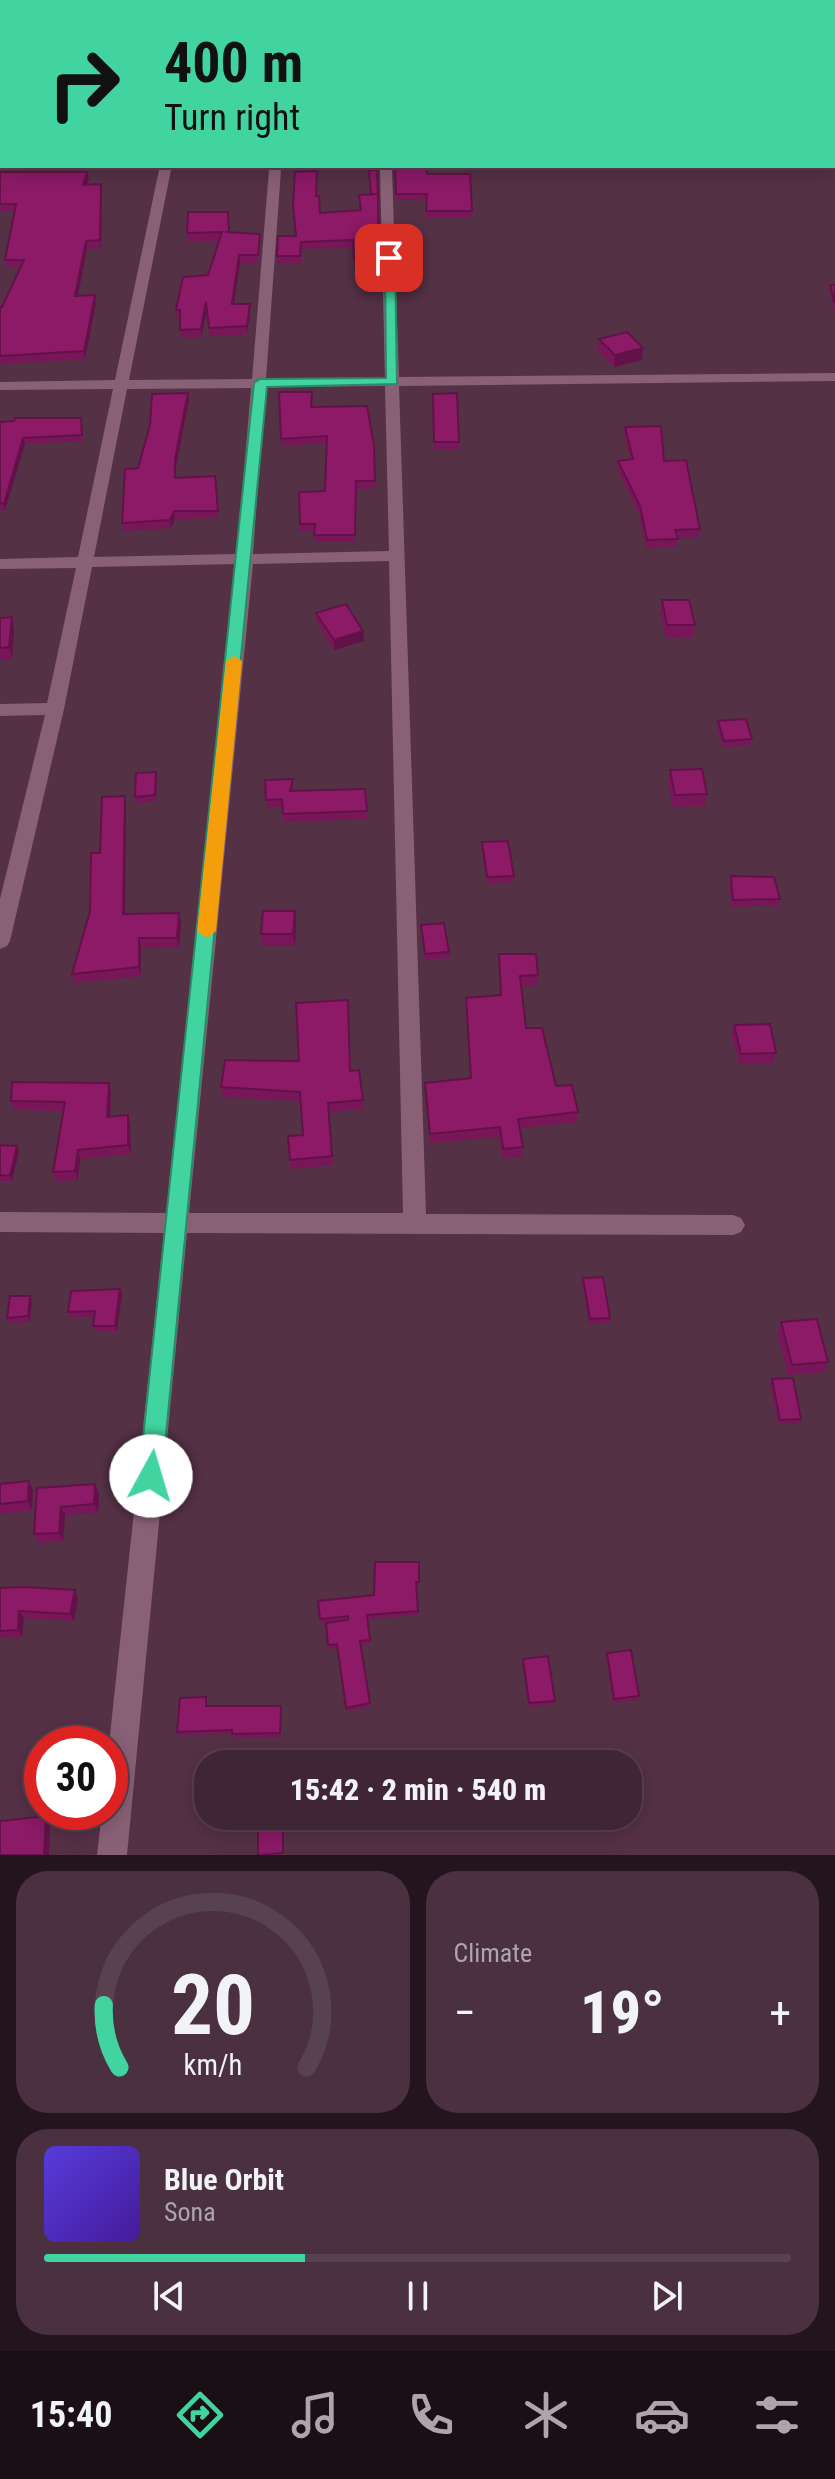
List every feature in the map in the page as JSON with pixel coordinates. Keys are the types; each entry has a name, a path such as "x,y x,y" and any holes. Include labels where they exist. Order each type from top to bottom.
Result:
{"street":[{"path":"0,941 55,709 165,168 275,168 245,559 112,1855"},
{"path":"386,168 415,1224"},
{"path":"0,386 835,377"},
{"path":"0,564 397,556"},
{"path":"0,710 55,709"},
{"path":"0,1222 733,1225"}],"building":[{"path":"426,168 427,174 470,174 472,211 426,211 427,194 396,194 395,169"},
{"path":"369,170 377,170 378,194 371,194"},
{"path":"317,171 316,196 319,196 320,213 361,210 359,195 378,194 379,258 354,259 353,240 301,242 300,256 277,256 278,236 296,236 293,205 295,172"},
{"path":"0,172 87,172 83,185 101,184 100,240 86,241 75,296 95,295 84,351 0,356 0,307 24,260 5,260 16,204 0,204"},
{"path":"188,212 228,212 229,232 225,232 260,234 258,255 239,255 232,304 250,304 247,326 209,328 206,302 201,329 180,330 180,310 176,310 183,277 208,275 222,232 187,233"},
{"path":"830,285 835,285 835,303"},
{"path":"627,332 643,348 615,355 599,339"},
{"path":"279,392 312,392 311,407 367,406 374,445 375,481 356,481 355,535 314,535 315,524 300,524 299,492 325,491 327,436 281,439"},
{"path":"188,393 175,459 175,478 215,476 218,511 174,511 170,520 122,523 125,469 138,468 150,425 152,394"},
{"path":"457,393 459,442 434,442 433,394"},
{"path":"15,418 81,418 82,435 23,438 4,504 0,503 0,422 14,421"},
{"path":"661,426 664,461 686,460 700,529 675,530 678,539 647,540 640,506 618,461 633,459 625,427"},
{"path":"662,600 689,600 695,625 667,625"},
{"path":"346,604 363,631 334,640 316,613"},
{"path":"12,617 9,647 0,648 0,618"},
{"path":"746,719 752,739 724,741 718,721"},
{"path":"702,769 707,794 675,795 670,770"},
{"path":"156,772 155,795 135,797 136,773"},
{"path":"293,779 290,791 365,789 367,811 283,814 282,799 266,800 265,780"},
{"path":"125,796 123,914 179,913 177,938 139,938 139,967 72,974 90,911 91,853 100,853 102,797"},
{"path":"508,841 514,876 487,877 482,842"},
{"path":"731,876 774,877 780,899 733,900"},
{"path":"263,911 295,911 293,934 261,934"},
{"path":"444,923 449,952 425,954 421,925"},
{"path":"499,954 536,954 538,975 520,976 526,1028 542,1028 556,1086 572,1085 578,1112 518,1119 523,1147 503,1149 500,1127 430,1134 425,1083 471,1078 466,998 501,995"},
{"path":"348,1000 350,1071 359,1070 363,1100 328,1103 332,1156 290,1160 288,1136 303,1135 300,1092 221,1087 225,1060 299,1061 296,1003"},
{"path":"770,1024 776,1053 741,1054 734,1025"},
{"path":"12,1082 109,1083 107,1117 128,1115 128,1145 78,1150 75,1171 53,1172 65,1102 11,1101"},
{"path":"0,1145 17,1146 10,1176 0,1175"},
{"path":"603,1277 610,1318 590,1319 583,1278"},
{"path":"120,1289 115,1326 93,1326 95,1311 68,1312 71,1291"},
{"path":"10,1296 30,1296 28,1316 7,1318"},
{"path":"817,1319 828,1362 792,1365 781,1322"},
{"path":"793,1378 801,1419 780,1420 772,1379"},
{"path":"29,1481 28,1501 0,1504 0,1484"},
{"path":"95,1484 94,1504 61,1507 59,1533 34,1534 37,1488"},
{"path":"375,1562 419,1562 419,1582 416,1582 418,1611 367,1615 370,1640 360,1641 370,1703 346,1708 337,1644 328,1645 326,1623 348,1620 348,1616 320,1619 318,1601 374,1595"},
{"path":"0,1588 75,1590 70,1614 19,1611 18,1630 0,1631"},
{"path":"631,1650 639,1696 614,1699 607,1653"},
{"path":"548,1656 555,1701 529,1703 523,1659"},
{"path":"206,1697 206,1706 281,1706 280,1733 232,1734 232,1730 177,1732 180,1698"},
{"path":"24,1818 24,1830 45,1830 44,1855 0,1855 0,1821"},
{"path":"258,1830 283,1830 283,1853 258,1855"}],"slow traffic":[{"path":"207,931 234,661"}],"route":[{"path":"151,1476 245,559 260,383 392,381 389,258"}]}
